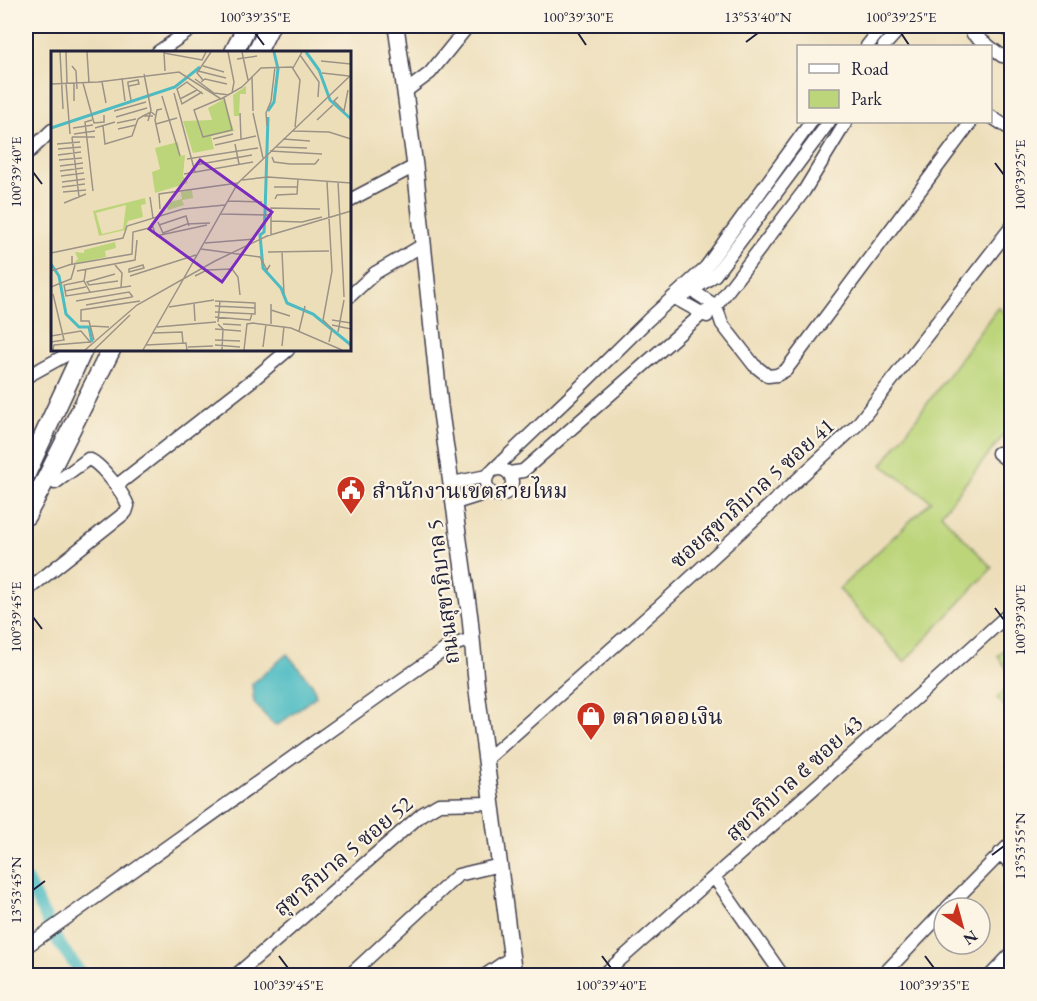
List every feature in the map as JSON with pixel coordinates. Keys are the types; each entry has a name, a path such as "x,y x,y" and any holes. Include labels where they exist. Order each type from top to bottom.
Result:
{"highway":[{"path":"234,51 247,26"},
{"path":"258,51 270,26"},
{"path":"26,474 83,351"},
{"path":"26,516 110,351"}],"main road":[{"name":"ถนนสุขาภิบาล 5","path":"396,26 416,166 440,405 455,503 514,975"}],"street":[{"path":"159,51 196,26"},
{"path":"406,91 430,73 468,26"},
{"path":"868,45 883,26"},
{"path":"885,45 902,26"},
{"path":"969,26 973,34 987,45"},
{"path":"1002,26 1011,32"},
{"path":"992,48 1002,56 1011,57"},
{"path":"992,117 1007,127"},
{"path":"490,492 486,484 490,473 648,320 688,288 706,267 810,123"},
{"path":"688,288 714,275 828,123"},
{"path":"509,473 523,471 702,314 716,306 804,191 845,123"},
{"path":"688,288 716,306 722,324 754,365 768,376 777,375 786,370 970,123"},
{"path":"26,155 51,131"},
{"path":"351,199 416,166"},
{"name":"ซอยสุขาภิบาล 5 ซอย 41","path":"487,759 662,604 857,425 1011,226"},
{"path":"351,295 375,273 423,245"},
{"path":"676,298 722,324"},
{"path":"26,377 73,351"},
{"path":"116,486 287,351"},
{"path":"998,453 1011,464"},
{"path":"26,591 126,512 128,506 116,486 94,461 88,459 55,483"},
{"path":"452,483 501,468 509,473 512,481 510,489 502,494 490,492 455,503"},
{"name":"สุขาภิบาล ๕ ซอย 43","path":"602,975 714,878 1011,611"},
{"path":"26,947 402,679 450,646 472,639"},
{"name":"สุขาภิบาล 5 ซอย 52","path":"235,975 422,814 439,804 492,803"},
{"path":"958,896 1011,842"},
{"path":"1000,853 1011,865"},
{"path":"353,972 458,875 500,865"},
{"path":"714,878 783,975"},
{"path":"882,975 932,923"},
{"path":"990,975 1011,953"},
{"path":"484,975 512,957"}],"green space":[{"path":"998,307 1011,319 1011,426 941,514 992,568 904,662 839,589 931,501 882,465"},
{"path":"1011,642 1011,676 998,656"},
{"path":"1011,685 1011,714 997,698"}],"water":[{"path":"287,654 313,685 316,696 278,725 273,724 254,703 252,684"}],"waterway":[{"path":"26,879 58,942 83,976"}],"place":[{"name":"สำนักงานเขตสายไหม","path":"351,516"},
{"name":"ตลาดออเงิน","path":"591,742"}]}
